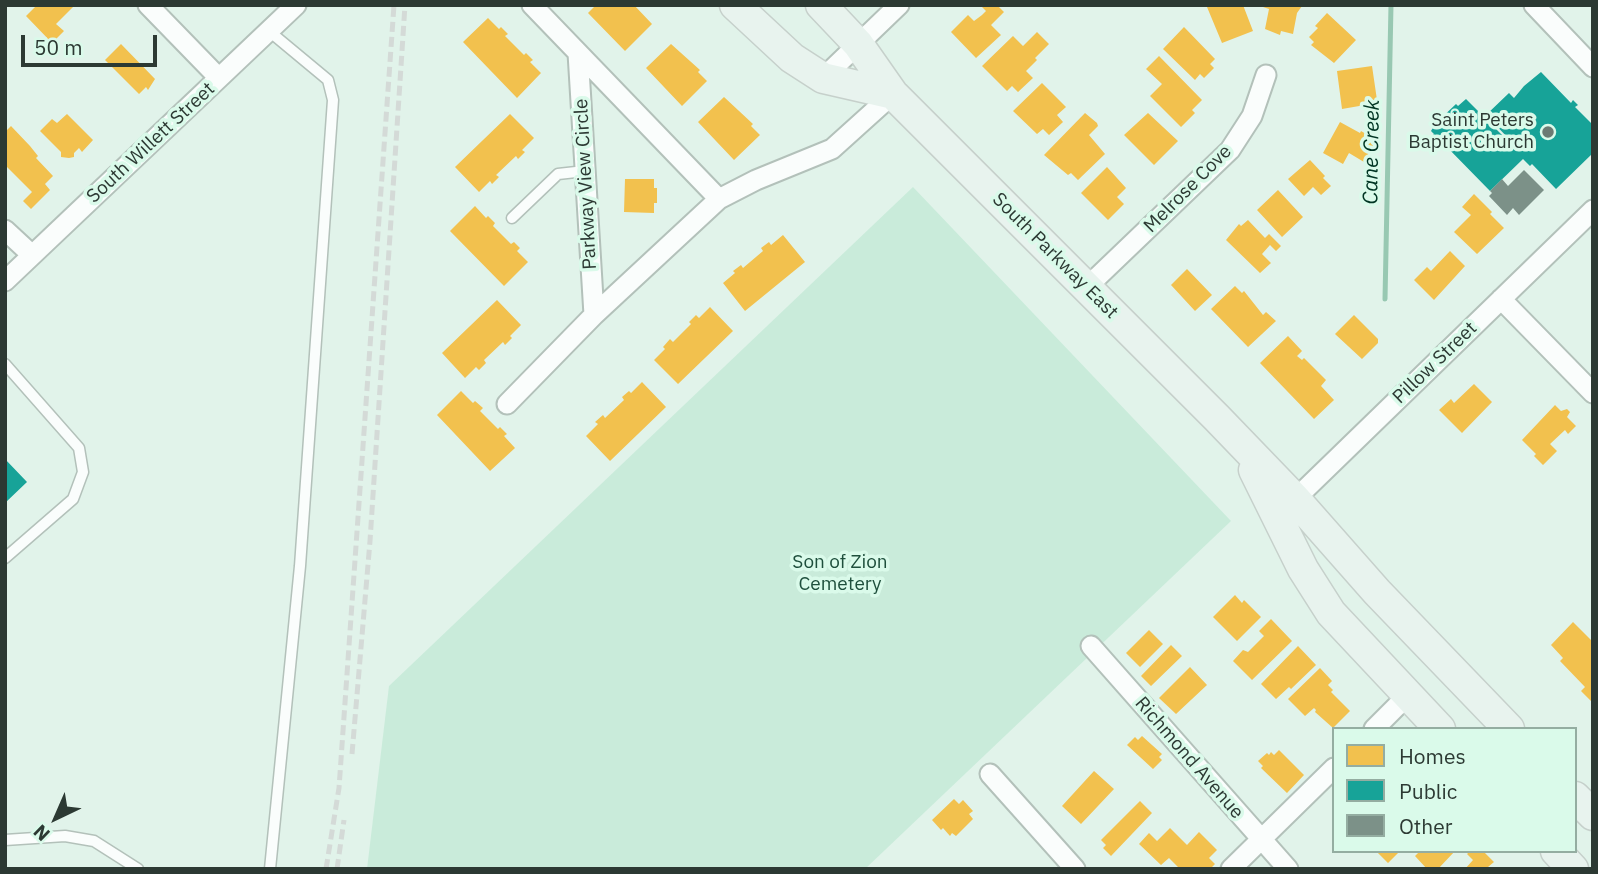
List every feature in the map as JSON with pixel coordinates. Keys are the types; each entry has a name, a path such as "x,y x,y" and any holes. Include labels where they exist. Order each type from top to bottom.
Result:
{"main road":[{"path":"735,5 792,58 823,78 893,94"},
{"name":"South Parkway East","path":"821,5 858,44 893,94 1217,418 1286,508 1377,592 1507,727"},
{"name":"South Parkway East","path":"1286,508 1303,569 1331,613 1438,727"},
{"path":"1577,799 1593,815"},
{"path":"1558,853 1573,869"}],"street":[{"path":"149,5 219,78"},
{"name":"South Willett Street","path":"5,281 296,5"},
{"name":"Parkway View Circle","path":"532,5 719,199"},
{"path":"823,78 899,5"},
{"path":"1534,5 1593,67"},
{"name":"Parkway View Circle","path":"578,53 594,315"},
{"name":"Melrose Cove","path":"1087,287 1230,149 1252,116 1266,75"},
{"name":"Parkway View Circle","path":"508,404 594,315 719,199 756,180 832,149 893,94"},
{"name":"Pillow Street","path":"1286,508 1593,210"},
{"path":"5,230 32,256"},
{"path":"1501,299 1593,393"},
{"name":"Richmond Avenue","path":"1091,646 1288,869"},
{"path":"1376,727 1408,695"},
{"path":"1231,869 1332,770"},
{"path":"990,774 1075,869"}],"lane":[{"path":"269,31 328,80 333,100 300,566 270,869"},
{"path":"512,218 558,174 586,171"},
{"path":"5,364 79,448 82,472 73,499 5,558"},
{"path":"5,839 65,836 94,841 138,869"}],"green space":[{"name":"Son of Zion Cemetery","path":"913,187 1231,521 865,869 367,869 389,686"}],"building: Homes":[{"path":"37,5 75,5 56,24 64,31 52,43 26,16"},
{"path":"596,5 634,5 652,24 625,51 588,13"},
{"path":"997,5 1004,12 991,25 1001,35 976,58 951,32 968,15 974,21 982,15 986,11 982,7"},
{"path":"1243,5 1253,31 1222,43 1207,7"},
{"path":"1257,5 1302,6 1297,13 1293,34 1281,31 1280,35 1265,29 1269,9"},
{"path":"1327,13 1356,40 1334,63 1311,45 1314,42 1309,37"},
{"path":"488,18 508,34 505,36 533,60 530,62 541,73 517,98 463,42"},
{"path":"1184,27 1215,59 1210,64 1214,68 1204,78 1200,74 1195,80 1163,49"},
{"path":"1037,32 1049,44 1026,71 1033,78 1018,92 1012,86 1007,91 982,66 1013,36 1023,46"},
{"path":"121,44 155,79 148,90 146,87 139,94 105,60"},
{"path":"671,44 700,70 698,72 707,81 682,106 646,68"},
{"path":"1159,56 1202,100 1192,110 1195,113 1181,127 1150,96 1162,84 1146,69"},
{"path":"1372,66 1377,100 1342,109 1337,71"},
{"path":"1042,83 1066,107 1057,115 1063,122 1049,135 1043,129 1037,134 1013,111"},
{"path":"724,97 753,124 751,126 760,135 734,160 698,122"},
{"path":"1085,113 1097,123 1098,126 1089,135 1105,154 1078,180 1044,155"},
{"path":"1148,113 1178,141 1154,165 1124,135"},
{"path":"67,114 93,140 82,152 79,148 74,157 69,158 61,157 61,152 40,131 52,119 57,123"},
{"path":"510,114 534,138 522,150 525,152 518,159 516,156 496,175 499,177 492,184 490,181 479,192 455,167"},
{"path":"1340,122 1360,133 1361,131 1375,142 1364,162 1349,153 1343,164 1323,153"},
{"path":"11,126 53,176 45,184 50,190 31,209 23,201 32,192 5,165 5,132"},
{"path":"1310,160 1331,186 1321,195 1313,187 1304,196 1288,179"},
{"path":"1107,167 1126,188 1117,197 1124,204 1108,220 1081,193"},
{"path":"625,179 654,179 657,203 654,203 654,213 624,212"},
{"path":"1278,190 1303,217 1282,237 1257,210"},
{"path":"1474,194 1504,228 1477,254 1454,232 1471,215 1462,207"},
{"path":"475,206 495,223 493,226 511,244 514,242 520,248 517,251 528,262 504,286 450,231"},
{"path":"1248,220 1265,238 1269,234 1281,246 1276,251 1270,245 1262,254 1271,263 1260,273 1226,240 1239,224 1241,226"},
{"path":"783,235 805,262 745,311 723,283 735,273 733,271 741,265 743,268 763,251 761,248 769,242 771,245"},
{"path":"1450,251 1465,266 1434,300 1414,280 1427,267 1431,271"},
{"path":"1187,269 1212,295 1195,311 1171,285"},
{"path":"1235,286 1242,293 1244,291 1263,315 1266,312 1276,321 1248,347 1211,309"},
{"path":"497,300 521,325 505,345 503,342 484,360 486,363 479,370 476,367 465,378 442,353"},
{"path":"710,307 733,331 678,384 654,360 670,339 673,342 696,315 699,318"},
{"path":"1354,315 1378,339 1378,343 1362,359 1335,334"},
{"path":"1288,336 1302,351 1297,356 1302,360 1304,358 1326,380 1321,386 1334,400 1314,419 1260,363"},
{"path":"642,382 666,407 610,461 586,436 598,424 595,422 603,415 605,418 624,400 622,397 629,391 631,393"},
{"path":"1474,384 1492,402 1462,433 1439,410 1451,399 1454,403"},
{"path":"461,391 473,403 475,401 483,408 480,411 507,434 504,436 515,448 490,471 437,415"},
{"path":"1555,405 1561,411 1567,409 1570,412 1567,417 1576,426 1568,434 1565,430 1550,444 1557,451 1543,465 1522,440"},
{"path":"1235,595 1261,617 1237,641 1213,617"},
{"path":"1271,619 1292,641 1252,680 1233,661 1243,650 1248,652 1264,636 1259,631"},
{"path":"1573,622 1593,642 1593,703 1581,691 1585,687 1560,661 1563,658 1551,645"},
{"path":"1149,630 1163,644 1140,667 1126,653"},
{"path":"1171,645 1182,656 1151,686 1141,676"},
{"path":"1298,646 1316,665 1276,699 1261,684"},
{"path":"1190,667 1207,685 1176,714 1159,698"},
{"path":"1320,668 1332,681 1328,685 1333,690 1331,692 1350,711 1332,727 1314,708 1305,716 1288,699"},
{"path":"1142,736 1162,754 1159,757 1162,760 1153,769 1127,745 1135,737 1138,740"},
{"path":"1279,750 1304,775 1287,793 1261,768 1263,766 1258,761 1267,753 1274,755"},
{"path":"1094,771 1114,789 1081,824 1062,806"},
{"path":"954,799 959,804 963,800 973,811 969,814 973,819 956,836 952,833 950,836 932,820"},
{"path":"1140,801 1152,813 1111,856 1103,848 1106,845 1101,840"},
{"path":"1170,828 1187,845 1199,832 1217,850 1209,858 1215,864 1210,869 1180,869 1169,858 1161,865 1139,844 1149,833 1157,841"},
{"path":"1378,853 1398,853 1388,863"},
{"path":"1418,853 1453,853 1438,869 1427,869 1415,856"},
{"path":"1485,853 1494,862 1488,867 1490,869 1465,869 1473,860 1467,854"}],"building: Public":[{"name":"Saint Peters Baptist Church","path":"1541,72 1571,103 1573,100 1578,105 1575,107 1593,125 1593,153 1556,189 1532,164 1530,166 1523,159 1490,191 1443,143 1438,149 1428,139 1434,134 1431,131 1435,124 1456,104 1458,106 1466,99 1517,150 1486,115 1509,93 1514,98"},
{"path":"5,459 27,482 5,503"}],"building: Other":[{"path":"1524,170 1544,190 1519,215 1513,208 1507,215 1489,196 1492,193 1490,191 1502,179 1508,186"}],"waterway":[{"name":"Cane Creek","path":"1385,299 1391,5"}],"railway":[{"path":"326,869 339,788 394,5"},
{"path":"352,754 370,541 405,5"},
{"path":"337,869 344,820"}],"place":[{"name":"Saint Peters Baptist Church","path":"1548,132"}]}
